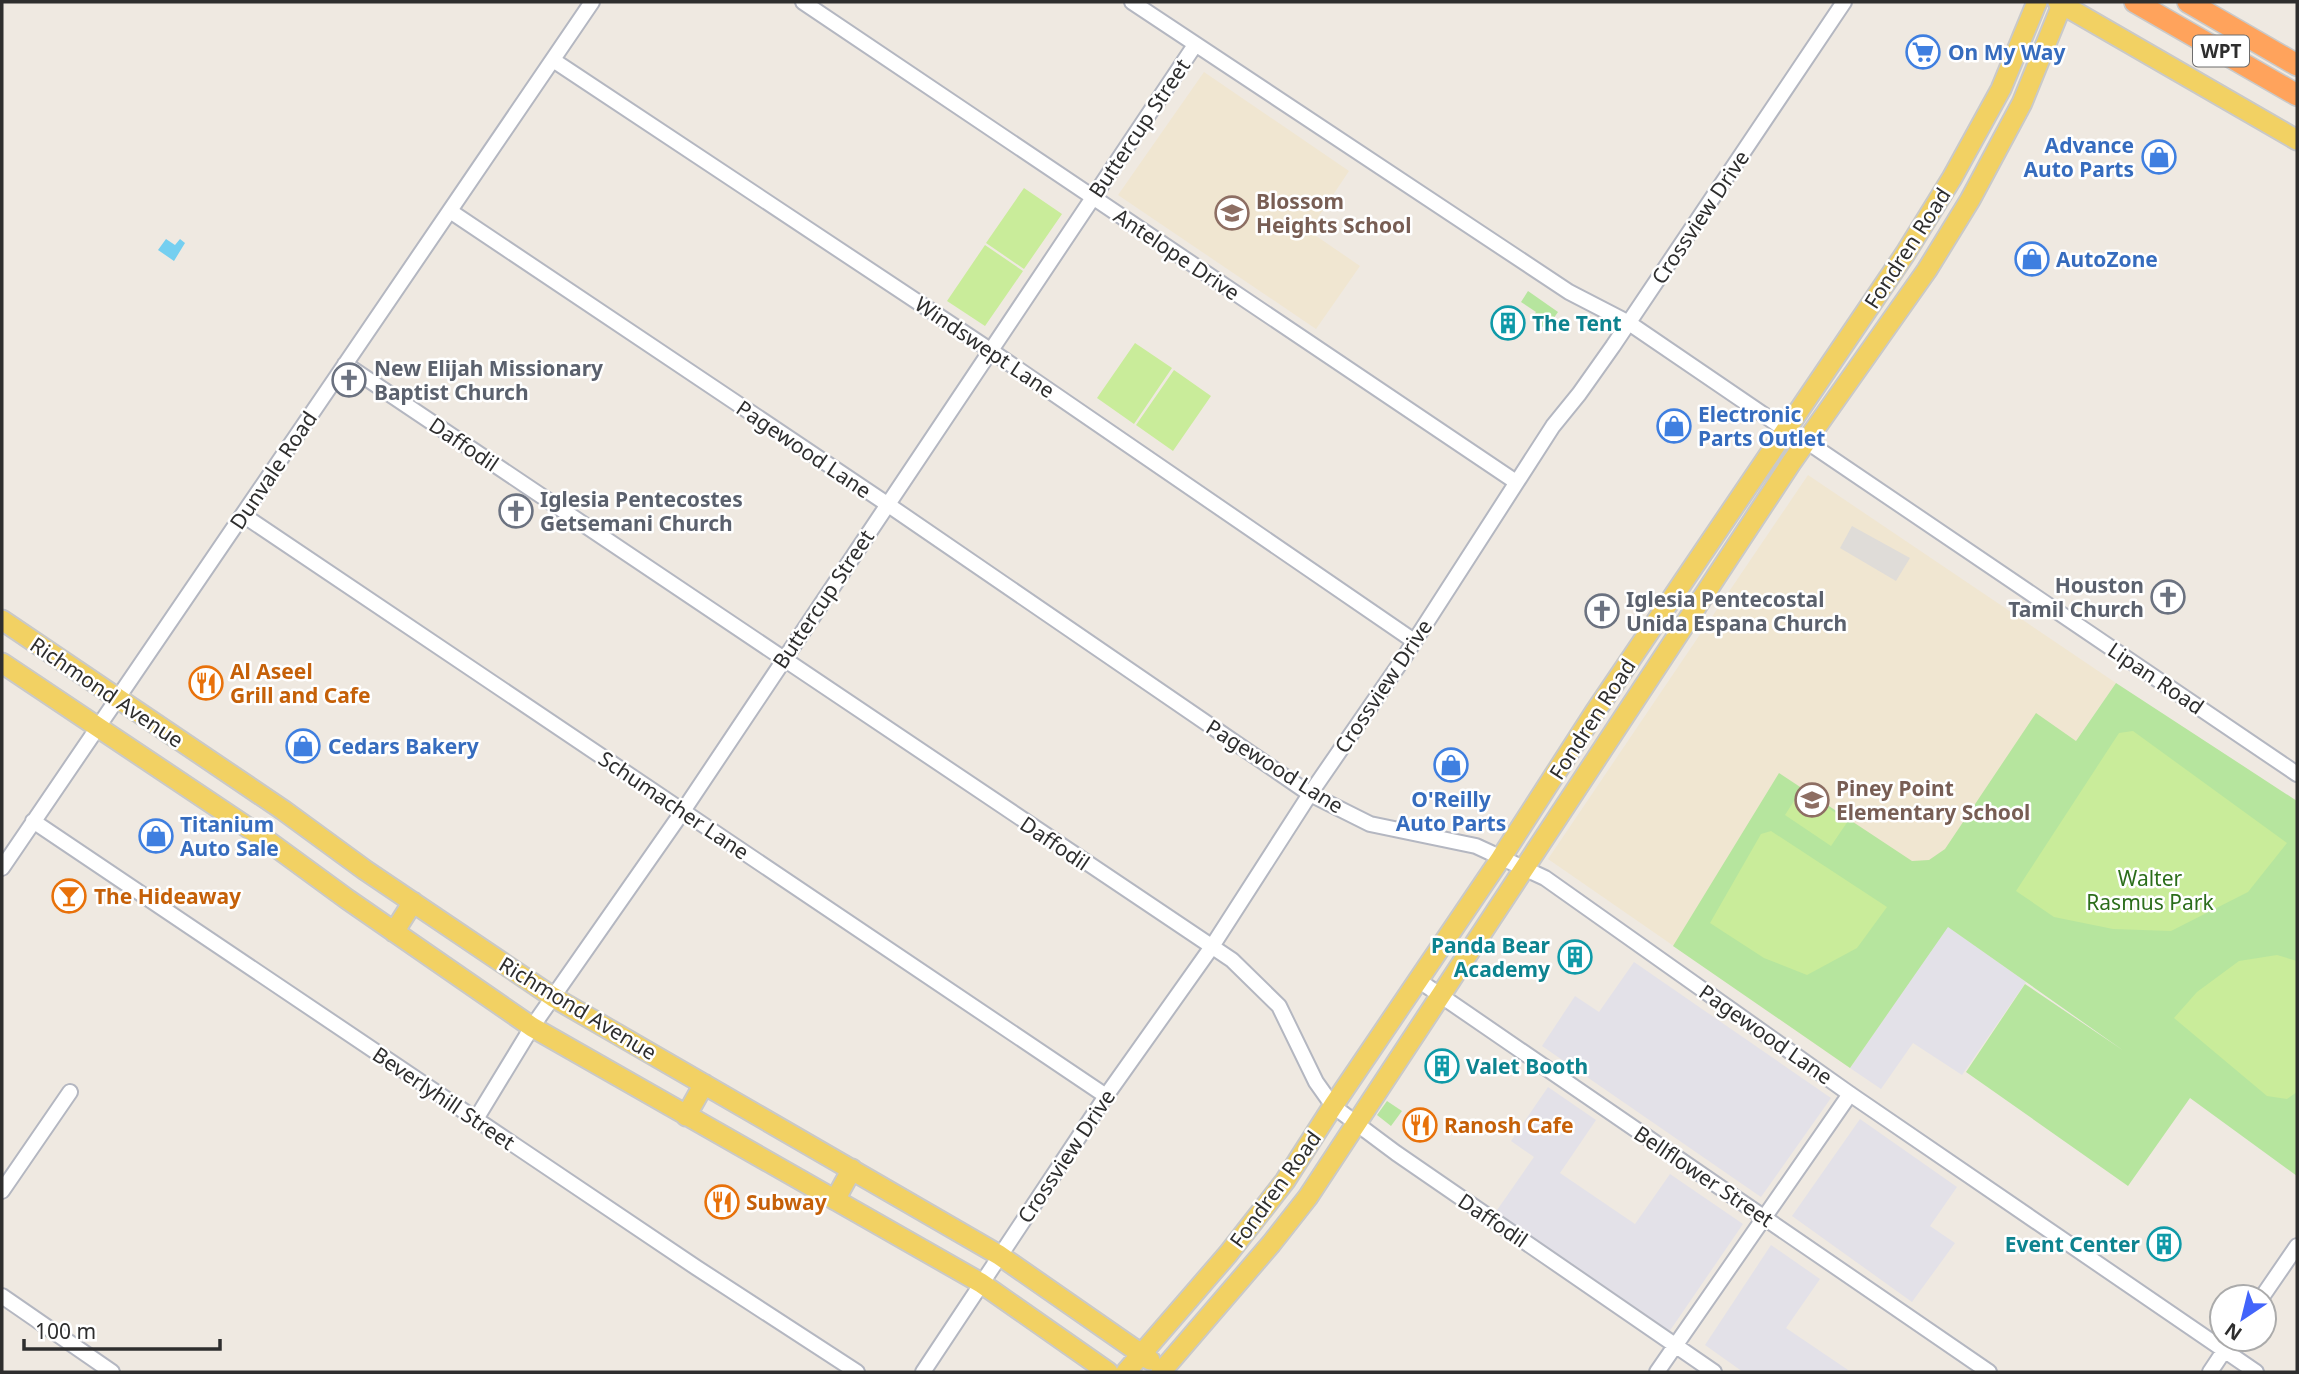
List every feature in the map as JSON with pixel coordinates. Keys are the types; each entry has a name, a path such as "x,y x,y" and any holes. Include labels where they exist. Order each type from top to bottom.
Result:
{"highway":[{"name":"WPT","path":"2188,2 2297,65"},
{"name":"WPT","path":"2140,5 2297,94"}],"main road":[{"name":"Fondren Road","path":"1126,1372 1285,1181 1595,712 1905,254 1952,178 2001,89 2036,2"},
{"name":"Fondren Road","path":"1164,1371 1308,1197 1705,592 1806,441 1927,270 1970,200 2022,103 2061,3"},
{"path":"2061,3 2297,139"},
{"path":"1984,119 2006,133"},
{"path":"1905,254 1927,270"},
{"path":"1806,441 1804,426 1826,392 1838,352"},
{"path":"1745,534 1785,451 1786,430"},
{"path":"1686,577 1705,592"},
{"name":"Richmond Avenue","path":"2,620 553,997 999,1255 1164,1371"},
{"name":"Richmond Avenue","path":"2,663 249,828 532,1027 981,1283 1108,1372"},
{"path":"1595,712 1616,727"},
{"path":"249,828 270,801"},
{"path":"394,932 413,902"},
{"path":"686,1116 704,1084"},
{"path":"835,1200 852,1170"}],"street":[{"name":"Dunvale Road","path":"2,868 592,2"},
{"name":"Antelope Drive","path":"803,2 1516,482"},
{"path":"1132,2 1569,292 1629,323 1786,430"},
{"name":"Crossview Drive","path":"923,1372 1106,1097 1211,948 1553,426 1580,394 1629,323 1844,2"},
{"name":"Buttercup Street","path":"476,1119 532,1027 683,811 1195,45"},
{"name":"Windswept Lane","path":"553,60 990,350 1414,640"},
{"name":"Pagewood Lane","path":"450,211 887,504 1310,794 1370,824 1476,846 1545,878 1850,1094 2208,1331"},
{"name":"Daffodil","path":"345,364 1232,960 1279,1006 1316,1082 1333,1106 1355,1124 1714,1372"},
{"name":"Lipan Road","path":"1806,441 2297,774"},
{"name":"Schumacher Lane","path":"243,515 1106,1097"},
{"name":"Beverlyhill Street","path":"33,821 704,1273 857,1372"},
{"name":"Bellflower Street","path":"1418,980 1989,1372"},
{"path":"2,1191 70,1092"},
{"path":"1657,1372 1850,1094"},
{"path":"2272,1283 2297,1246"},
{"path":"2,1296 112,1372"},
{"path":"2210,1372 2223,1353"},
{"name":"Pagewood Lane","path":"2237,1353 2256,1372"}],"shaded area":[{"name":"Blossom Heights School","path":"1204,72 1349,171 1309,231 1360,266 1316,329 1118,195"},
{"name":"Piney Point Elementary School","path":"1808,475 2116,683 1850,1068 1548,859"},
{"path":"1852,526 1910,558 1896,581 1840,548"},
{"path":"1947,926 2026,982 1962,1075 1913,1043 1881,1089 1850,1068"},
{"path":"1634,962 1831,1098 1761,1197 1542,1046 1575,996 1599,1012"},
{"path":"1548,1087 1596,1120 1560,1173 1635,1224 1670,1174 1743,1224 1669,1332 1495,1213 1534,1157 1511,1141"},
{"path":"1860,1119 1957,1187 1930,1226 1955,1243 1912,1302 1792,1216"},
{"path":"1771,1245 1820,1279 1786,1328 1851,1372 1743,1372 1705,1345"}],"green space":[{"path":"1024,188 1062,214 1024,269 986,243"},
{"path":"985,245 1023,271 985,326 947,301"},
{"path":"1528,291 1558,312 1546,329 1531,319 1536,312 1521,302"},
{"path":"1135,343 1172,368 1134,424 1097,398"},
{"path":"1174,370 1211,396 1173,451 1136,425"},
{"name":"Walter Rasmus Park","path":"2116,683 2297,801 2297,1176 2190,1098 2128,1186 1966,1072 2025,984 2124,1051 1948,927 1850,1068 1673,946 1779,773 1912,861 1929,860 1945,849 2036,713 2076,741"},
{"name":"Walter Rasmus Park","path":"2133,731 2287,843 2248,892 2171,931 2113,929 2054,917 2016,891 2119,733"},
{"path":"1801,790 1848,821 1831,846 1785,815"},
{"path":"1771,831 1887,907 1857,948 1807,975 1764,958 1710,923 1761,834"},
{"path":"2277,955 2297,961 2297,1092 2287,1099 2267,1096 2174,1018 2197,992 2239,961"},
{"path":"1387,1101 1402,1111 1391,1126 1377,1115"}],"water":[{"path":"166,239 175,245 180,239 185,243 174,261 158,250"}],"place":[{"name":"On My Way","path":"1923,52"},
{"name":"Advance Auto Parts","path":"2159,157"},
{"name":"Blossom Heights School","path":"1232,213"},
{"name":"AutoZone","path":"2032,259"},
{"name":"The Tent","path":"1508,323"},
{"name":"New Elijah Missionary Baptist Church","path":"349,380"},
{"name":"Electronic Parts Outlet","path":"1674,426"},
{"name":"Iglesia Pentecostes Getsemani Church","path":"516,511"},
{"name":"Houston Tamil Church","path":"2168,597"},
{"name":"Iglesia Pentecostal Unida Espana Church","path":"1602,611"},
{"name":"Al Aseel Grill and Cafe","path":"206,683"},
{"name":"Cedars Bakery","path":"303,746"},
{"name":"O'Reilly Auto Parts","path":"1451,765"},
{"name":"Piney Point Elementary School","path":"1812,800"},
{"name":"Titanium Auto Sale","path":"156,836"},
{"name":"The Hideaway","path":"69,896"},
{"name":"Panda Bear Academy","path":"1575,957"},
{"name":"Valet Booth","path":"1442,1066"},
{"name":"Ranosh Cafe","path":"1420,1125"},
{"name":"Subway","path":"722,1202"},
{"name":"Event Center","path":"2164,1244"}]}
